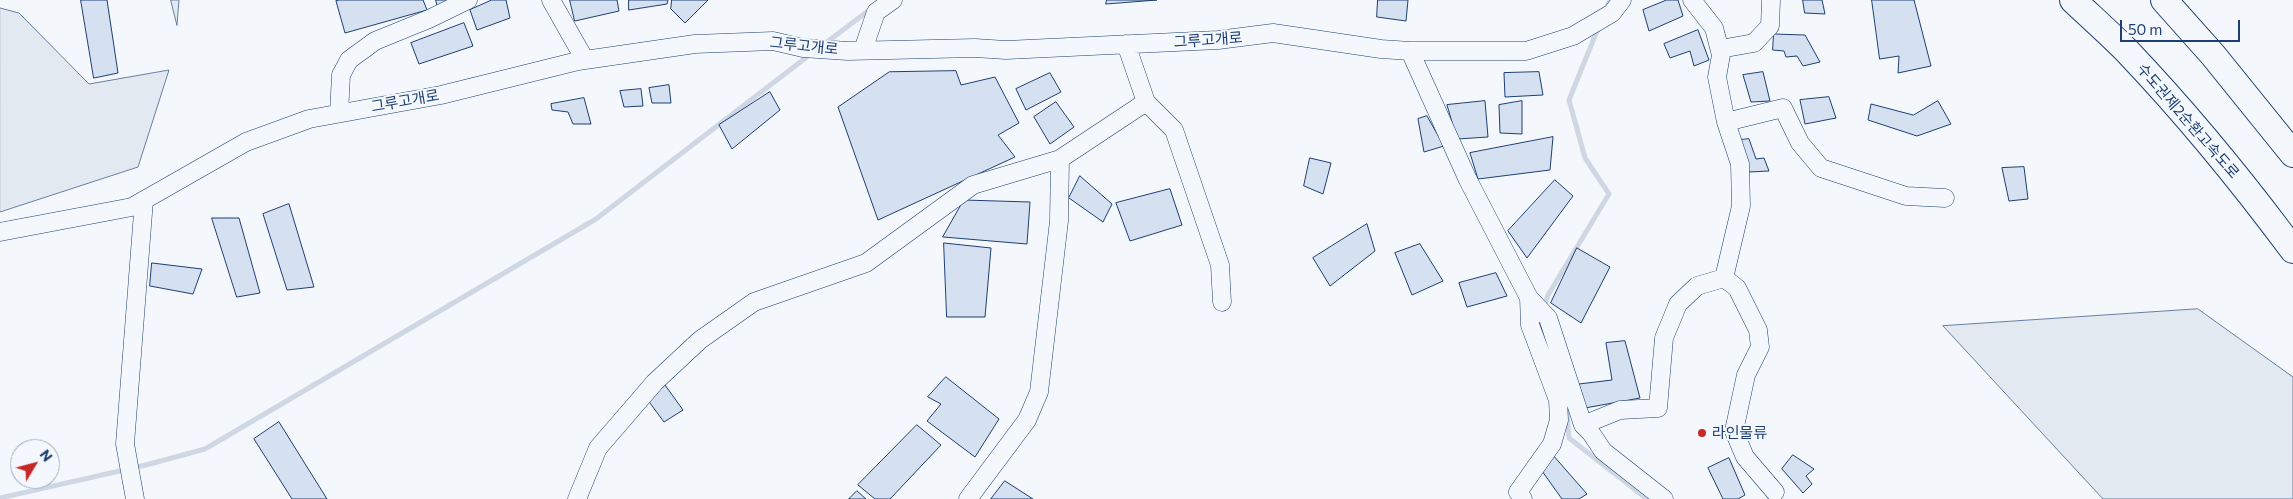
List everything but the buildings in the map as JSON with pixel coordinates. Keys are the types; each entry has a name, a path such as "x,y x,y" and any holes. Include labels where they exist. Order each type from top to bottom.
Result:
{"highway":[{"path":"2164,0 2293,154"},
{"name":"수도권제2순환고속도로","path":"2079,2 2189,119 2252,195 2293,250"}],"street":[{"path":"339,113 342,75 349,60 375,41 429,19 468,0"},
{"path":"551,0 585,60"},
{"path":"856,50 876,12 893,0"},
{"name":"그루고개로","path":"0,232 132,207 246,142 309,119 441,96 585,60 695,44 772,41 803,48 856,50 974,48 1006,50 1218,40 1273,33 1381,49 1410,51 1526,51 1573,36 1612,13 1622,0"},
{"path":"1692,0 1714,28 1721,55 1716,77 1726,122 1740,164 1741,206 1724,278"},
{"path":"1720,49 1754,43 1770,26 1770,0"},
{"path":"1126,44 1146,102 1174,130 1220,265 1222,302"},
{"path":"1410,51 1468,180 1532,300 1548,318 1583,425 1603,451 1664,499"},
{"path":"577,499 598,448 655,382 700,340 715,329 754,302 866,263 973,185 1060,159 1146,102"},
{"path":"1726,122 1782,108 1800,143 1821,168 1906,196 1945,198"},
{"path":"968,499 1027,420 1039,392 1059,221 1060,159"},
{"path":"135,499 130,480 125,444 144,200"},
{"path":"1583,425 1620,410 1658,408 1664,338 1678,304 1697,286 1724,278"},
{"path":"1724,278 1737,288 1758,330 1760,347 1746,375 1734,431 1745,457 1775,492"},
{"path":"1523,499 1518,492 1552,444 1559,420 1558,400 1530,325 1532,300"}],"shaded area":[{"path":"171,0 179,0 177,25"},
{"path":"0,8 19,13 89,84 169,70 138,167 0,212"},
{"path":"2198,309 2293,377 2293,499 2103,499 1943,326"}],"waterway":[{"path":"1606,9 1610,0"},
{"path":"823,45 872,8"},
{"path":"1544,307 1548,295 1609,194 1585,158 1569,100 1599,26"},
{"path":"0,498 146,465 205,449 596,219 812,53"},
{"path":"1566,403 1569,438 1647,499"}],"place":[{"name":"라인물류","path":"1702,433"}]}
